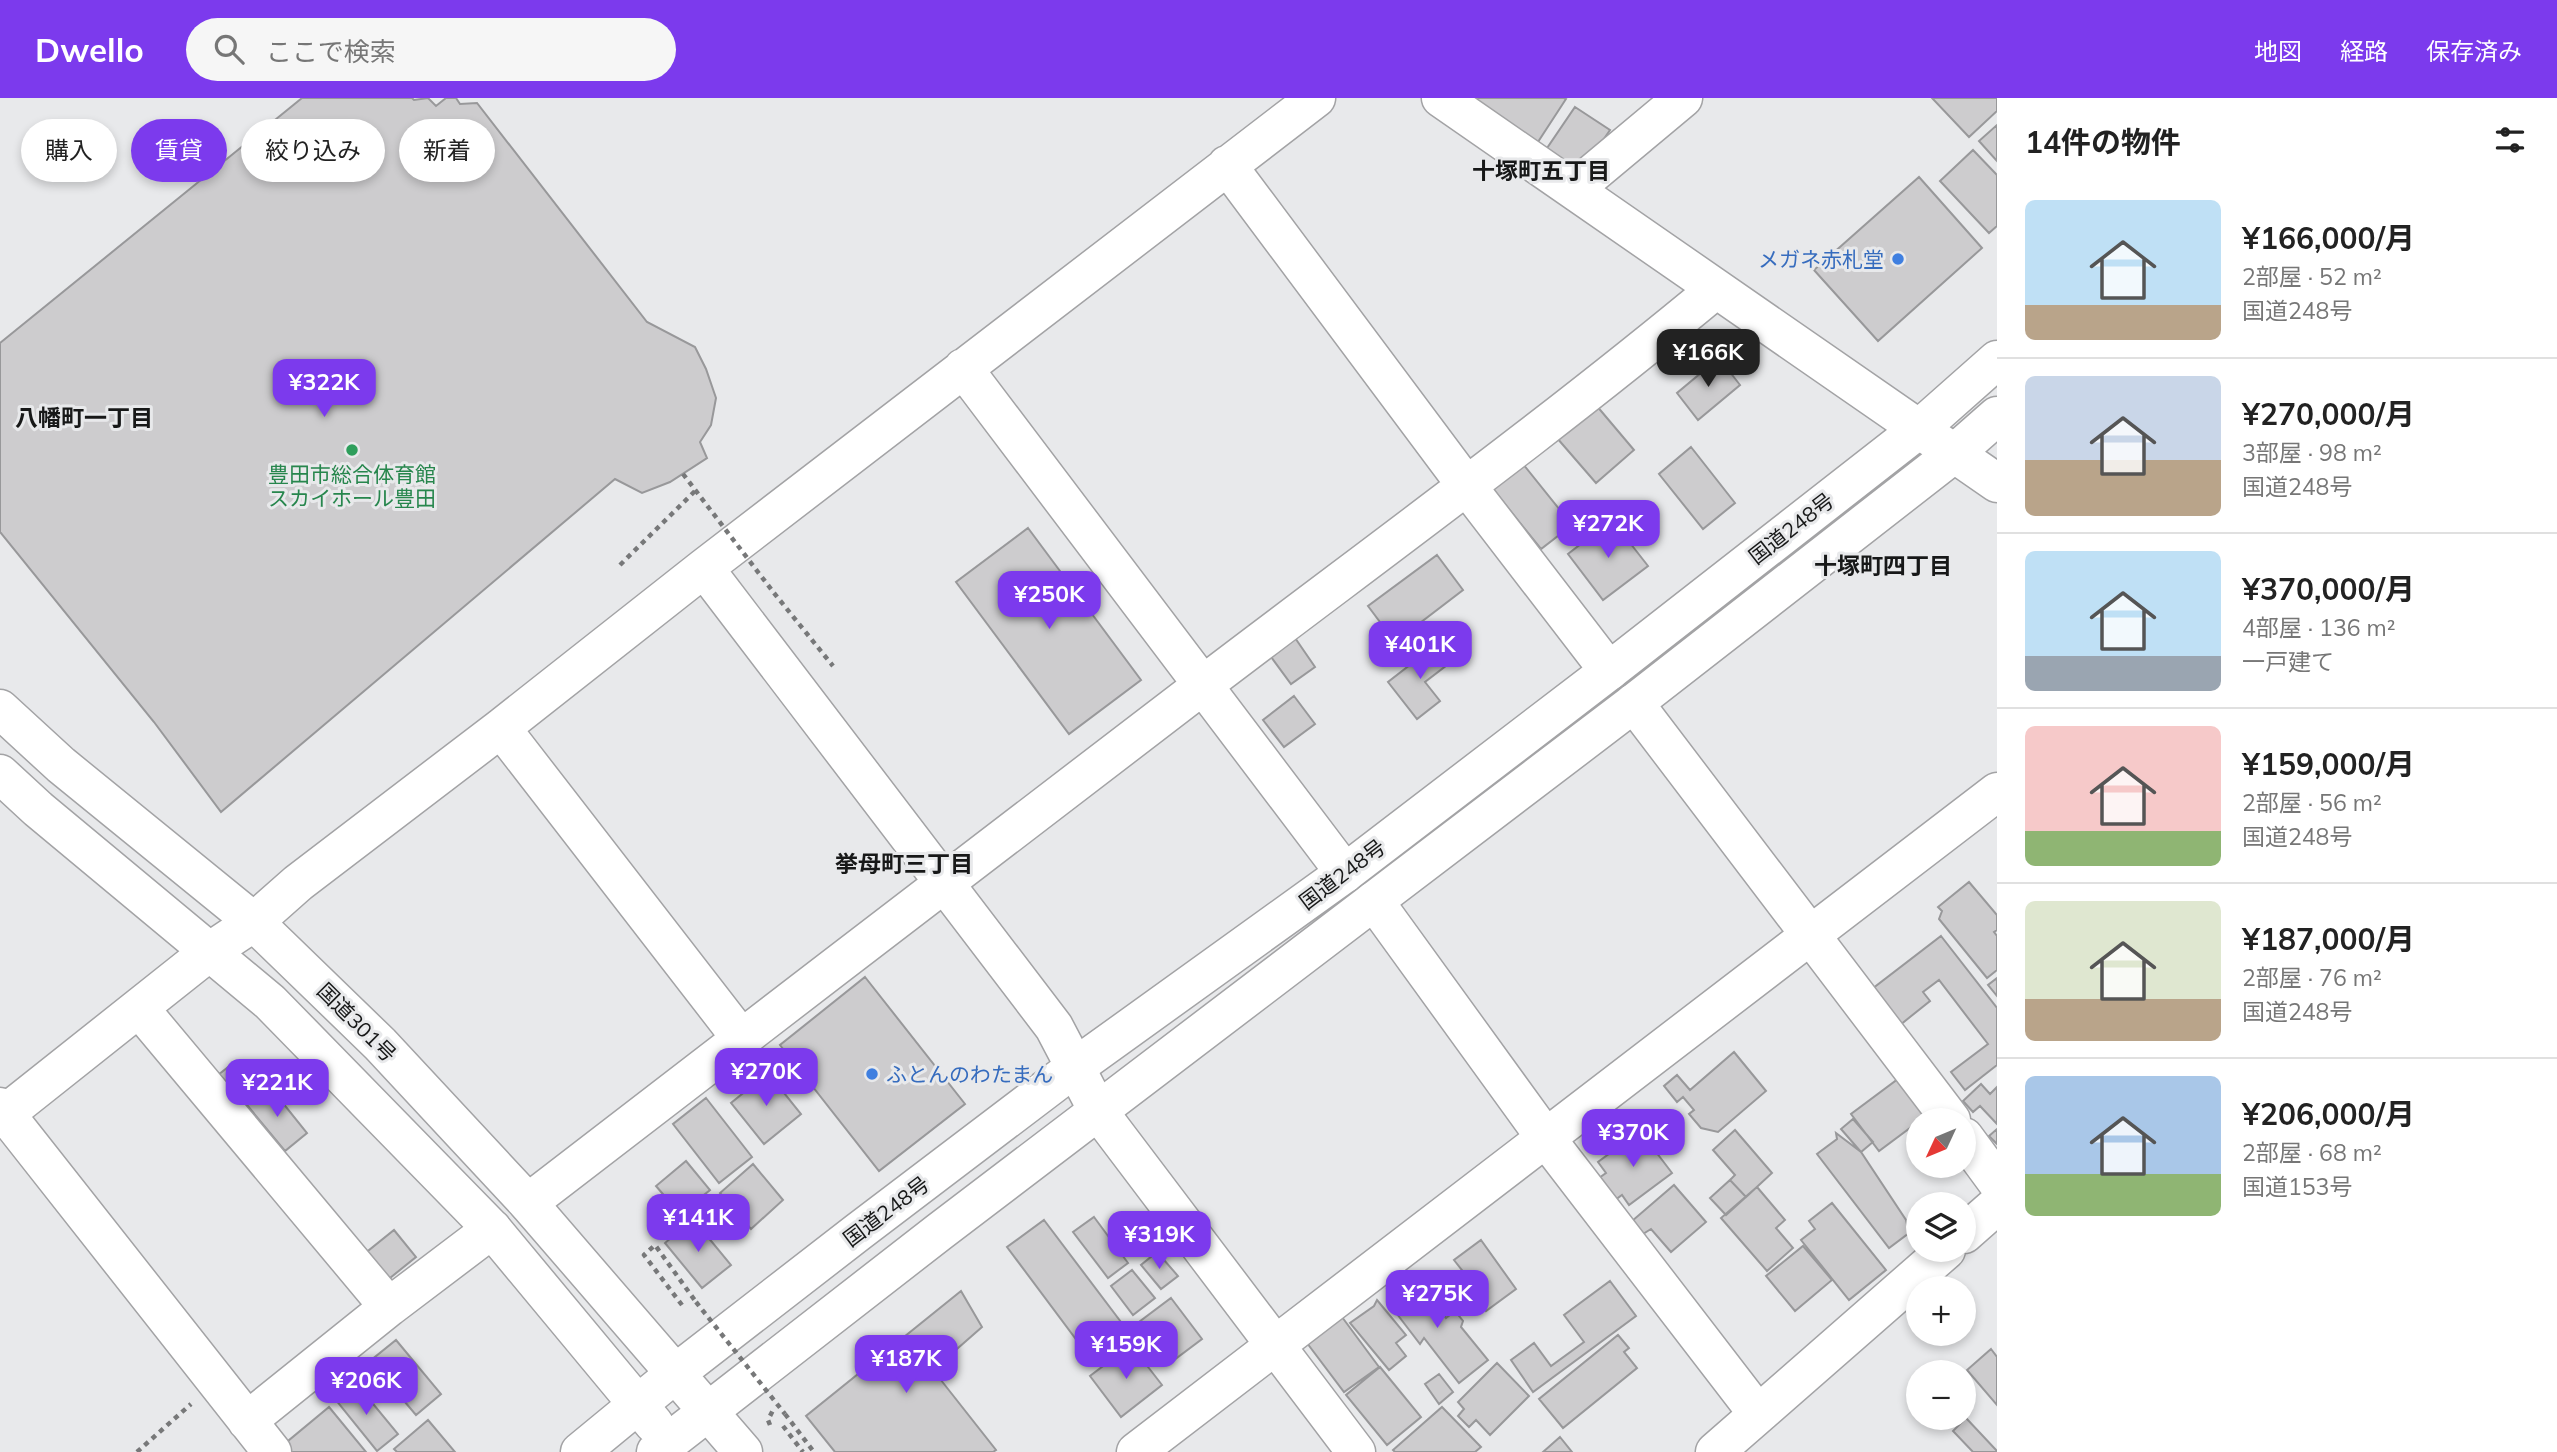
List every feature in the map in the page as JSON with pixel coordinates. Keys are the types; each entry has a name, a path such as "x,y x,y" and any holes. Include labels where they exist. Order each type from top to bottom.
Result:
{"main road":[{"path":"272,1452 2,1113 209,953 254,922 298,883 962,368 1316,98"},
{"path":"1441,98 1997,482"},
{"path":"1574,189 1683,98"},
{"path":"1227,165 1609,671"},
{"path":"527,1203 1466,485 1670,328 1716,289"},
{"name":"国道248号","path":"580,1452 676,1373 1074,1068 1345,873 1609,671 1919,429 1997,360"},
{"path":"962,368 1345,873"},
{"name":"国道248号","path":"668,1449 708,1410 1633,703 1956,452 1997,416"},
{"path":"704,568 1054,1027 1098,1111 1356,1452"},
{"path":"1633,703 1942,1108"},
{"name":"国道301号","path":"0,709 61,765 254,922 380,1044 527,1203 743,1452"},
{"path":"501,728 741,1038"},
{"path":"0,774 270,1002 492,1229 638,1405 668,1449"},
{"path":"1136,1452 1997,792"},
{"path":"1374,901 1545,1137 1758,1414"},
{"path":"139,1008 389,1307"},
{"path":"1976,1153 1997,1182"},
{"path":"1976,1223 1997,1205"},
{"path":"247,1421 389,1307 492,1229"},
{"path":"1714,1452 1932,1262"}],"path":[{"path":"682,474 833,666"},
{"path":"620,565 695,491"},
{"path":"682,1305 644,1255 655,1245 814,1452"},
{"path":"137,1452 215,1382"},
{"path":"783,1426 803,1452"}],"building":[{"name":"豊田市総合体育館 スカイホール豊田","path":"302,98 428,98 436,106 446,98 456,98 460,104 477,103 489,119 399,119 399,182 495,182 495,126 647,322 695,347 716,398 711,425 700,442 707,458 670,482 642,493 615,479 221,812 154,722 0,532 0,343 198,182 227,182 227,159 241,147 241,182 385,182 385,119 276,119"},
{"path":"1466,98 1564,98 1566,99 1534,148"},
{"path":"1932,98 1997,98 1997,111 1969,137"},
{"path":"1575,107 1610,130 1576,180 1541,157"},
{"path":"1997,125 1997,161 1979,141"},
{"path":"1973,150 1997,175 1997,226 1989,233 1940,181"},
{"name":"メガネ赤札堂","path":"1919,177 1982,248 1878,341 1814,270"},
{"path":"1719,358 1740,385 1698,420 1677,393"},
{"path":"1596,405 1634,450 1596,483 1557,438"},
{"path":"1691,447 1735,503 1703,529 1659,474"},
{"path":"1523,464 1572,525 1541,549 1492,488"},
{"path":"1612,520 1648,566 1603,600 1568,554"},
{"path":"1028,528 1141,680 1069,734 956,582"},
{"path":"1437,555 1463,590 1395,642 1368,606"},
{"path":"1291,632 1315,667 1291,684 1266,650"},
{"path":"1437,644 1451,662 1425,682 1440,701 1417,719 1388,682"},
{"path":"1294,696 1315,724 1284,747 1263,720"},
{"path":"1969,882 1997,915 1997,930 1994,932 1997,936 1997,970 1987,978 1939,919 1942,911 1938,907"},
{"path":"1941,936 1997,1008 1997,1065 1965,1090 1951,1072 1988,1044 1939,980 1923,992 1930,1001 1900,1025 1872,989"},
{"name":"ふとんのわたまん","path":"865,977 965,1104 879,1171 780,1045"},
{"path":"1997,978 1997,996 1988,985"},
{"path":"1734,1052 1766,1091 1718,1132 1701,1128 1689,1114 1694,1110 1683,1097 1677,1102 1664,1086 1677,1075 1690,1090"},
{"path":"236,1061 253,1082 234,1096 218,1075"},
{"path":"768,1073 801,1114 764,1144 731,1103"},
{"path":"1898,1079 1920,1108 1906,1108 1906,1131 1879,1151 1851,1114"},
{"path":"1981,1084 1990,1094 1997,1087 1997,1124 1980,1106 1976,1109 1969,1108 1963,1101"},
{"path":"270,1087 307,1133 285,1151 247,1105"},
{"path":"706,1098 752,1157 719,1183 673,1124"},
{"path":"1853,1119 1873,1142 1861,1152 1841,1129"},
{"path":"1997,1129 1997,1144 1989,1136"},
{"path":"1735,1130 1772,1173 1746,1197 1730,1180 1735,1175 1713,1150"},
{"path":"1640,1131 1672,1173 1629,1205 1622,1195 1615,1200 1599,1178 1606,1173 1598,1162"},
{"path":"1836,1133 1861,1152 1906,1220 1906,1235 1889,1248 1817,1154 1837,1139"},
{"path":"686,1161 710,1190 680,1214 656,1186"},
{"path":"753,1164 783,1200 751,1229 720,1193"},
{"path":"1730,1180 1746,1197 1726,1215 1710,1198"},
{"path":"1674,1185 1706,1222 1671,1252 1651,1229 1643,1234 1632,1221"},
{"path":"1757,1187 1785,1220 1776,1228 1793,1248 1767,1271 1721,1218"},
{"path":"1832,1203 1886,1270 1849,1300 1801,1240 1815,1229 1809,1221"},
{"path":"1094,1217 1128,1263 1108,1278 1073,1232"},
{"path":"693,1219 731,1265 702,1288 665,1243"},
{"path":"1044,1220 1127,1330 1090,1358 1007,1247"},
{"path":"394,1230 416,1257 385,1282 363,1255"},
{"path":"1481,1240 1516,1289 1486,1311 1475,1296 1470,1300 1457,1281 1465,1274 1454,1260"},
{"path":"1803,1246 1832,1280 1795,1311 1766,1276"},
{"path":"1157,1252 1178,1276 1161,1289 1141,1265"},
{"path":"1132,1270 1155,1298 1133,1315 1111,1286"},
{"path":"1407,1274 1432,1307 1436,1304 1446,1318 1455,1311 1463,1321 1461,1327 1488,1360 1459,1383 1424,1338 1420,1344 1397,1314 1402,1310 1387,1289"},
{"path":"1610,1281 1636,1316 1533,1392 1511,1360 1534,1343 1551,1366 1584,1342 1564,1315"},
{"path":"961,1291 982,1327 933,1370 996,1450 835,1452 806,1416"},
{"path":"1171,1298 1202,1339 1170,1363 1139,1322"},
{"path":"1377,1300 1406,1335 1396,1343 1406,1356 1389,1370 1350,1323 1374,1306"},
{"path":"1342,1317 1379,1367 1344,1392 1307,1343"},
{"path":"1618,1335 1629,1348 1624,1352 1637,1368 1563,1428 1539,1399"},
{"path":"396,1340 441,1394 416,1415 370,1361"},
{"path":"1131,1345 1162,1385 1121,1417 1090,1376"},
{"path":"1991,1349 1997,1357 1997,1405 1976,1380 1976,1362"},
{"path":"1497,1363 1529,1396 1490,1435 1476,1420 1469,1427 1458,1416 1464,1409 1458,1402"},
{"path":"1380,1367 1421,1417 1387,1445 1346,1395"},
{"path":"1439,1374 1453,1392 1439,1404 1425,1384"},
{"path":"355,1382 398,1434 377,1451 335,1399"},
{"path":"329,1407 366,1452 287,1452 282,1446"},
{"path":"1442,1407 1481,1447 1475,1452 1393,1450"},
{"path":"428,1420 455,1452 397,1452 394,1449"},
{"path":"1976,1429 1997,1452 1973,1452 1953,1431"},
{"path":"1560,1437 1572,1452 1543,1452"}],"place":[{"name":"メガネ赤札堂","path":"1898,259"},
{"name":"豊田市総合体育館 スカイホール豊田","path":"352,450"},
{"name":"ふとんのわたまん","path":"872,1074"}],"district":[{"name":"十塚町五丁目","path":"1541,170"},
{"name":"八幡町一丁目","path":"84,417"},
{"name":"十塚町四丁目","path":"1883,565"},
{"name":"挙母町三丁目","path":"904,863"}]}
